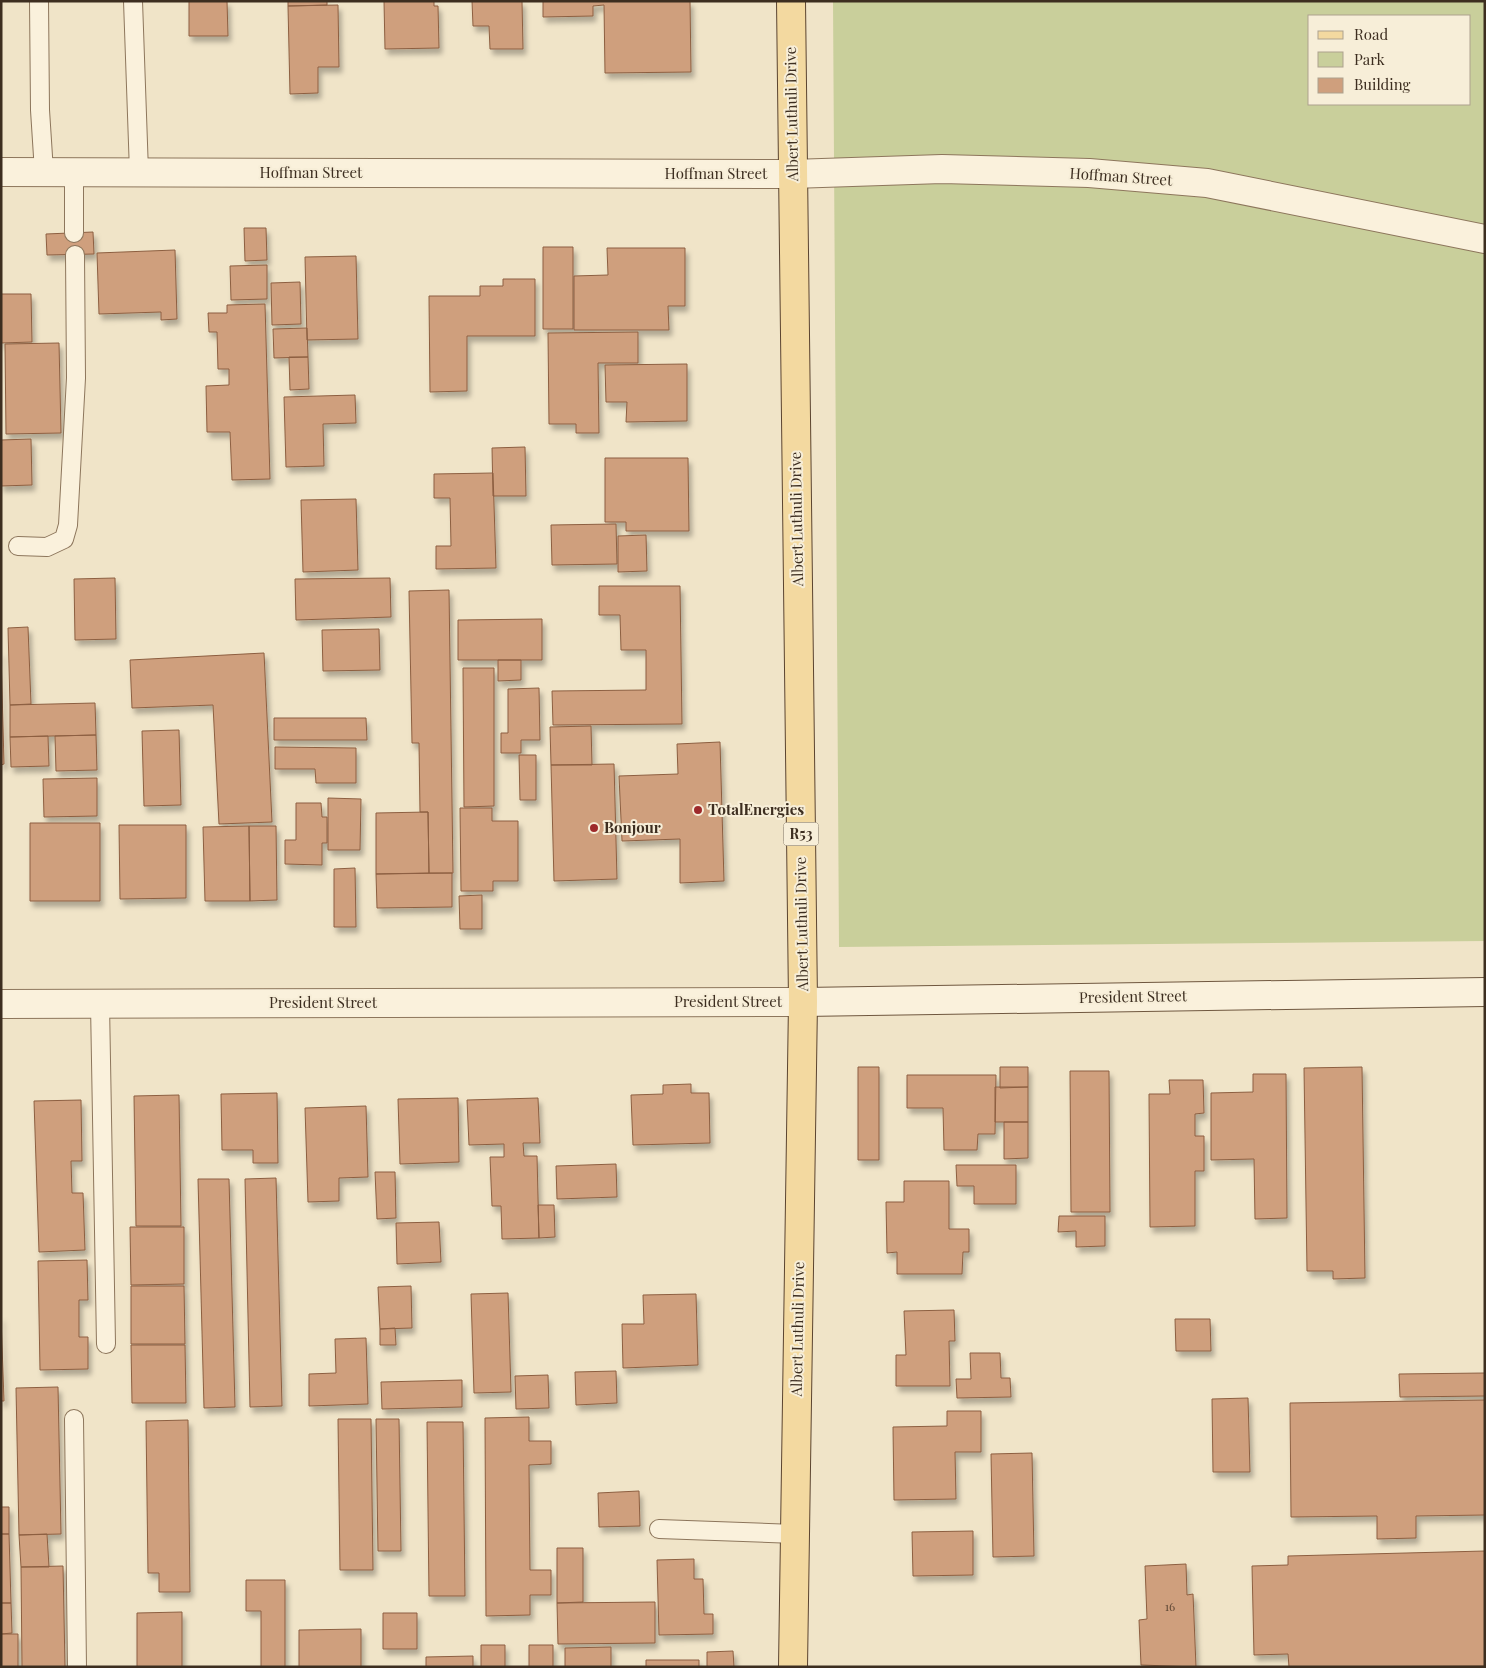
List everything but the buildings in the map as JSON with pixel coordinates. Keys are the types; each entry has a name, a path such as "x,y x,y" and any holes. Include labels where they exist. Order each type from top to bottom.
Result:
{"main road":[{"name":"Albert Luthuli Drive","path":"791,1 803,1002 793,1667"}],"street":[{"name":"Hoffman Street","path":"1,172 792,174 942,170 1089,173 1207,183 1485,239"},
{"name":"President Street","path":"1,1004 803,1002 1485,992"}],"lane":[{"path":"39,1 40,110 44,172"},
{"path":"134,1 139,172"},
{"path":"74,172 74,233"},
{"path":"18,546 46,547 64,540 68,525 76,378 75,255"},
{"path":"100,1004 106,1344"},
{"path":"74,1419 77,1667"},
{"path":"659,1529 795,1534"}],"green space":[{"path":"833,1 1485,1 1485,941 839,947"}],"place":[{"name":"TotalEnergies","path":"698,810"},
{"name":"Bonjour","path":"594,828"}]}
